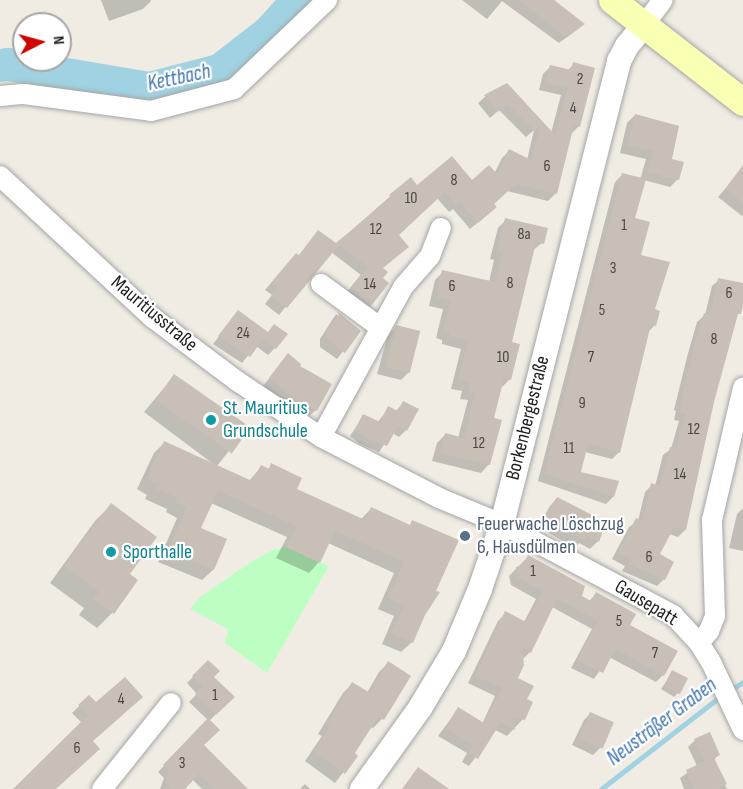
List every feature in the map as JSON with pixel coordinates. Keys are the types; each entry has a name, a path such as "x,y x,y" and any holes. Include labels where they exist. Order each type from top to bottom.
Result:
{"main road":[{"path":"612,0 743,102"}],"street":[{"path":"0,96 24,94 151,111 234,89 327,0"},
{"path":"644,25 663,0"},
{"name":"Borkenbergestraße","path":"362,789 420,708 454,651 480,589 502,524 619,61 644,25"},
{"name":"Mauritiusstraße","path":"0,176 153,318 237,381 321,437 439,498 502,524"},
{"path":"321,437 404,287 430,256 441,228"},
{"path":"321,284 381,328"},
{"path":"699,643 709,631 715,616 712,520 743,388"},
{"name":"Gausepatt","path":"502,524 673,615 699,643 743,730"},
{"path":"102,789 171,704"}],"green space":[{"path":"286,547 329,566 267,673 225,643 228,629 190,609 200,597 254,560 273,550"}],"building":[{"path":"519,0 554,0 585,24 566,38"},
{"path":"573,62 595,68 580,127 574,125 557,194 516,184 494,204 497,207 478,223 461,203 457,206 445,192 399,235 409,247 383,268 388,272 383,278 389,283 371,306 350,288 367,267 339,245 287,308 271,296 278,287 271,283 296,253 299,255 318,230 336,243 391,197 389,195 411,177 417,185 452,156 472,180 489,165 497,174 509,149 531,160 540,126 534,131 507,104 498,112 484,95 507,83 555,135 567,88 545,83 550,65 571,70"},
{"path":"635,114 679,126 672,159 684,162 679,180 647,172 653,151 627,145"},
{"path":"743,165 743,203 725,189"},
{"path":"622,173 646,179 635,218 650,222 641,255 670,262 655,309 660,311 656,326 651,324 620,453 588,444 581,472 619,481 614,497 544,474"},
{"path":"505,218 548,228 544,244 536,242 512,342 520,344 511,380 504,378 494,418 502,420 490,465 440,453 445,433 464,438 475,392 468,391 470,383 458,380 468,341 449,336 450,332 443,330 450,301 436,297 442,270 495,282 502,252 497,251"},
{"path":"718,278 743,283 743,305 741,314 738,314 714,402 686,530 674,527 660,554 674,562 665,580 628,564 631,559 618,552 636,518 642,521 651,483 660,486 670,447 676,448 685,414 680,413 682,404 680,403 693,349 704,313 710,315"},
{"path":"238,310 268,332 274,324 288,334 276,349 263,339 250,357 218,336"},
{"path":"337,311 361,331 345,353 327,340 326,331 339,315"},
{"path":"396,325 420,331 410,373 386,367"},
{"path":"288,353 301,364 300,366 332,384 317,411 294,398 269,378"},
{"name":"St. Mauritius Grundschule","path":"174,374 250,427 232,454 156,400"},
{"path":"403,401 419,409 407,431 398,426 387,446 367,438 355,429 363,414 380,422 388,406 398,411"},
{"path":"164,441 252,481 261,465 269,469 271,463 302,478 297,489 365,520 371,507 410,525 412,520 459,540 436,591 440,592 425,615 413,643 391,633 404,606 388,598 404,562 335,531 320,563 286,547 296,526 218,491 201,528 227,539 214,570 168,552 186,507 175,502 177,498 155,488 157,484 147,478"},
{"path":"557,497 606,522 599,542 587,536 584,541 545,519"},
{"name":"Sporthalle","path":"111,503 157,537 130,574 138,580 114,614 93,599 99,592 64,566"},
{"path":"528,555 585,586 582,596 591,601 596,592 636,614 630,625 678,651 664,676 615,649 603,673 577,660 598,621 557,599 531,653 522,648 524,665 518,678 534,686 527,699 533,702 525,720 514,718 515,730 501,722 478,759 469,754 473,745 445,728 458,707 484,723 502,688 475,676 505,611 526,622 543,591 518,578 516,567 523,565"},
{"path":"208,660 220,671 214,677 235,697 216,715 195,694 203,686 192,676"},
{"path":"388,661 411,676 384,720 378,717 355,753 358,756 345,774 313,751 330,727 326,724 352,682 370,693"},
{"path":"672,670 688,678 680,694 664,686"},
{"path":"125,677 143,697 93,741 100,749 56,789 13,789 88,715 78,705 89,695 96,702"},
{"path":"590,712 614,722 603,749 579,739"},
{"path":"208,718 220,730 204,745 248,789 214,789 199,774 185,789 172,789 165,782 169,771 163,765"},
{"path":"710,732 720,755 714,758 727,784 716,789 694,789 686,770 705,761 694,739"},
{"path":"418,767 449,789 402,789"}],"waterway":[{"name":"Kettbach","path":"0,65 7,64 149,88 219,70 268,32 297,0"},
{"name":"Neusträßer Graben","path":"729,691 743,682"},
{"name":"Neusträßer Graben","path":"601,789 721,696"}],"place":[{"name":"St. Mauritius Grundschule","path":"211,420"},
{"name":"Feuerwache Löschzug 6, Hausdülmen","path":"465,536"},
{"name":"Sporthalle","path":"111,552"}]}
